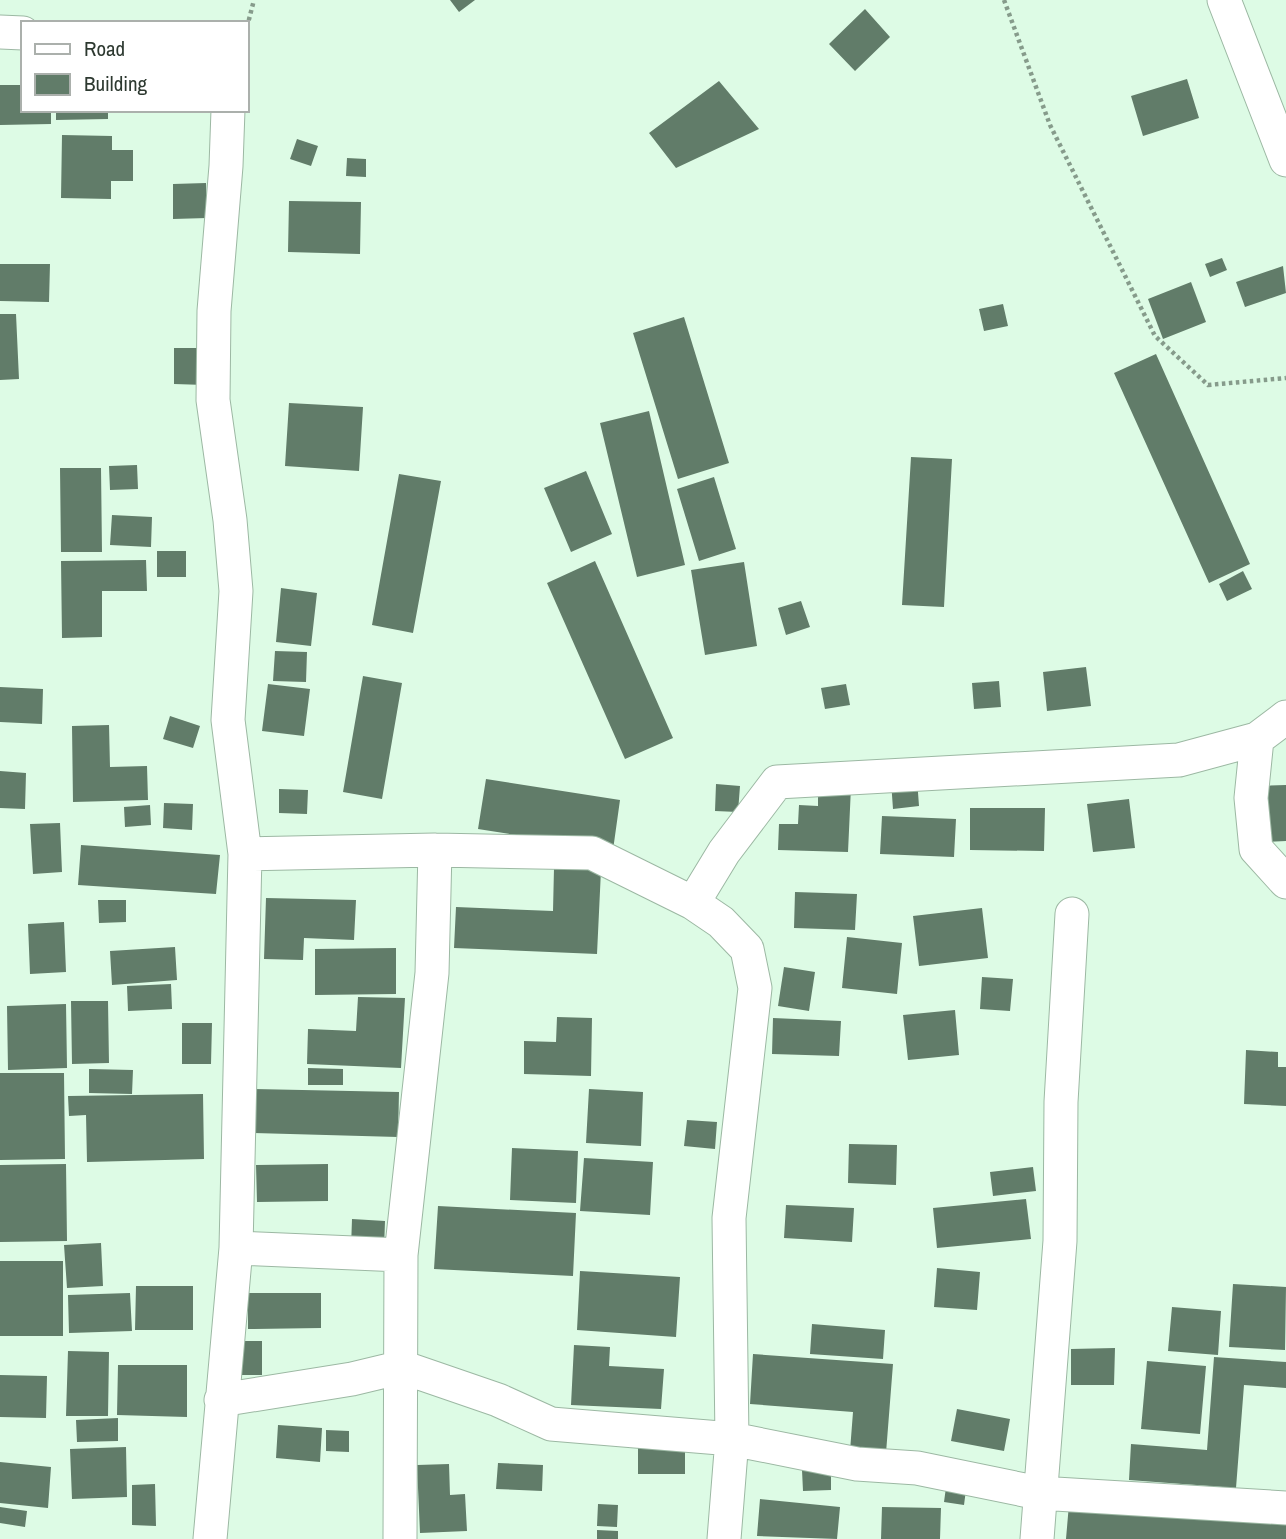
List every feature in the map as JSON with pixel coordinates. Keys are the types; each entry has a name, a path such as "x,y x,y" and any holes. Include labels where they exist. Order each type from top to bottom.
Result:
{"street":[{"path":"1224,0 1286,160"},
{"path":"0,32 21,33"},
{"path":"210,1539 236,1248 245,854 228,720 236,591 230,520 213,400 214,311 228,112"},
{"path":"693,903 724,852 777,782 1179,761 1257,739 1286,717"},
{"path":"1257,739 1251,798 1256,849 1286,882"},
{"path":"245,854 435,850 592,853 693,903 721,922 747,949 755,988 729,1217 732,1438 724,1539"},
{"path":"400,1539 401,1255 432,974 435,850"},
{"path":"1037,1539 1060,1241 1061,1102 1072,914"},
{"path":"236,1248 401,1255"},
{"path":"221,1400 352,1379 402,1367 498,1400 551,1424 732,1438 857,1464 916,1468 1039,1493 1286,1508"}],"path":[{"path":"248,23 254,0"},
{"path":"1004,0 1050,125 1154,336 1208,385 1286,378"}],"building":[{"path":"450,0 475,0 459,12"},
{"path":"865,9 890,37 855,71 829,44"},
{"path":"1187,79 1199,118 1143,136 1131,96"},
{"path":"719,81 759,129 676,168 649,133"},
{"path":"0,85 21,85 21,112 51,112 51,124 0,125"},
{"path":"56,112 108,112 108,119 56,120"},
{"path":"62,135 112,136 112,150 133,150 133,181 111,181 111,199 61,198"},
{"path":"297,139 318,146 311,166 290,159"},
{"path":"347,158 366,159 366,177 346,176"},
{"path":"206,183 207,218 173,219 173,184"},
{"path":"289,201 361,202 360,254 288,252"},
{"path":"1222,258 1227,270 1210,277 1205,264"},
{"path":"0,264 50,264 49,302 0,301"},
{"path":"1283,266 1286,293 1245,307 1236,282"},
{"path":"1191,282 1206,322 1163,339 1148,299"},
{"path":"1003,304 1008,326 984,331 979,309"},
{"path":"0,314 16,314 19,379 0,380"},
{"path":"684,317 729,463 678,479 633,333"},
{"path":"174,348 205,348 205,385 174,384"},
{"path":"1156,354 1250,564 1209,583 1114,373"},
{"path":"289,403 363,407 359,471 285,466"},
{"path":"649,411 685,565 637,577 600,423"},
{"path":"911,457 952,459 944,607 902,605"},
{"path":"137,465 138,489 110,490 109,466"},
{"path":"60,468 101,468 102,552 61,552"},
{"path":"586,471 612,534 571,552 544,488"},
{"path":"399,474 441,481 413,633 372,625"},
{"path":"714,477 736,549 699,561 677,489"},
{"path":"112,515 152,517 151,547 110,545"},
{"path":"157,551 186,551 186,577 157,577"},
{"path":"146,560 147,591 102,591 102,637 62,638 61,561"},
{"path":"595,561 673,738 625,759 547,583"},
{"path":"744,562 757,646 705,655 691,570"},
{"path":"1243,571 1252,589 1227,601 1219,584"},
{"path":"281,588 317,593 311,646 276,642"},
{"path":"801,601 810,627 786,635 778,608"},
{"path":"275,651 307,652 306,682 273,681"},
{"path":"1086,667 1091,706 1047,711 1043,672"},
{"path":"363,676 402,683 382,799 343,792"},
{"path":"999,681 1001,707 974,709 972,683"},
{"path":"268,684 310,689 304,736 262,731"},
{"path":"846,684 850,705 825,709 821,688"},
{"path":"0,687 43,689 42,724 0,722"},
{"path":"170,716 200,726 193,748 163,739"},
{"path":"109,725 110,767 147,766 148,800 73,802 72,726"},
{"path":"0,771 26,773 25,809 0,808"},
{"path":"486,779 620,800 613,850 478,829"},
{"path":"917,779 919,806 893,809 891,781"},
{"path":"716,784 740,786 738,812 715,811"},
{"path":"1286,785 1286,841 1262,842 1259,786"},
{"path":"818,786 851,787 848,852 778,850 779,824 798,824 799,805 818,806"},
{"path":"279,789 308,790 307,814 279,813"},
{"path":"1129,799 1135,848 1093,852 1087,804"},
{"path":"164,803 193,804 192,830 163,828"},
{"path":"150,805 151,825 125,827 124,807"},
{"path":"970,808 1045,808 1044,851 970,850"},
{"path":"882,816 956,819 954,857 880,854"},
{"path":"60,823 62,872 33,874 30,824"},
{"path":"81,845 220,855 216,894 78,885"},
{"path":"554,868 601,870 597,954 454,948 456,907 553,911"},
{"path":"795,892 857,894 855,930 794,928"},
{"path":"266,898 356,900 354,940 304,938 303,960 264,959"},
{"path":"98,900 126,900 126,922 99,923"},
{"path":"982,908 988,958 919,966 913,916"},
{"path":"64,922 66,972 30,974 28,924"},
{"path":"847,937 902,943 897,994 842,988"},
{"path":"175,947 177,980 112,985 110,951"},
{"path":"396,948 396,994 315,995 315,949"},
{"path":"784,967 815,972 809,1011 778,1006"},
{"path":"982,977 1013,979 1010,1011 980,1009"},
{"path":"171,984 172,1009 128,1011 127,986"},
{"path":"358,997 405,998 401,1068 307,1064 308,1029 356,1031"},
{"path":"71,1001 108,1001 109,1063 72,1064"},
{"path":"66,1004 67,1068 8,1070 7,1006"},
{"path":"955,1010 959,1055 908,1060 903,1015"},
{"path":"557,1017 592,1018 591,1076 524,1074 524,1041 556,1042"},
{"path":"773,1018 841,1021 839,1056 772,1054"},
{"path":"182,1023 212,1023 211,1064 182,1064"},
{"path":"1246,1050 1278,1052 1278,1067 1286,1067 1286,1106 1244,1104"},
{"path":"308,1068 343,1069 343,1085 308,1085"},
{"path":"89,1069 133,1070 132,1094 89,1093"},
{"path":"0,1073 64,1073 65,1159 0,1160"},
{"path":"254,1089 399,1092 398,1137 252,1133"},
{"path":"589,1089 643,1092 641,1146 586,1143"},
{"path":"203,1094 204,1159 87,1162 86,1115 69,1116 68,1096"},
{"path":"687,1120 717,1122 715,1149 684,1146"},
{"path":"849,1144 897,1145 896,1185 848,1183"},
{"path":"512,1148 578,1151 576,1203 510,1200"},
{"path":"584,1158 653,1162 650,1215 580,1211"},
{"path":"66,1164 67,1241 0,1242 0,1165"},
{"path":"328,1164 328,1201 257,1202 256,1165"},
{"path":"1033,1167 1036,1191 993,1196 990,1172"},
{"path":"1026,1199 1031,1239 937,1248 933,1208"},
{"path":"786,1205 854,1208 852,1242 784,1238"},
{"path":"438,1206 576,1213 573,1276 434,1269"},
{"path":"352,1219 385,1221 384,1249 351,1248"},
{"path":"101,1243 103,1286 67,1288 64,1245"},
{"path":"0,1261 63,1261 63,1336 0,1336"},
{"path":"937,1268 980,1272 977,1310 934,1307"},
{"path":"580,1271 680,1277 676,1337 577,1330"},
{"path":"1233,1284 1286,1287 1285,1350 1229,1347"},
{"path":"136,1286 193,1286 193,1330 135,1330"},
{"path":"130,1293 132,1331 69,1333 68,1295"},
{"path":"248,1293 321,1293 321,1328 248,1329"},
{"path":"1172,1307 1221,1311 1218,1355 1168,1351"},
{"path":"812,1324 885,1330 883,1359 810,1354"},
{"path":"236,1341 262,1341 262,1375 236,1375"},
{"path":"574,1345 610,1347 609,1366 664,1369 661,1409 571,1405"},
{"path":"1115,1348 1114,1385 1071,1385 1071,1349"},
{"path":"68,1351 109,1352 108,1416 66,1416"},
{"path":"753,1354 893,1364 886,1453 850,1451 853,1412 750,1404"},
{"path":"1214,1357 1286,1362 1286,1388 1244,1385 1236,1488 1129,1480 1131,1444 1207,1450"},
{"path":"1147,1361 1206,1366 1200,1434 1141,1429"},
{"path":"118,1365 187,1365 187,1417 117,1415"},
{"path":"0,1375 47,1376 46,1418 0,1417"},
{"path":"957,1409 1010,1419 1004,1451 951,1441"},
{"path":"118,1418 118,1441 77,1442 76,1420"},
{"path":"278,1425 322,1428 320,1462 276,1458"},
{"path":"326,1430 349,1431 349,1452 326,1451"},
{"path":"638,1440 685,1440 685,1474 638,1474"},
{"path":"126,1447 127,1497 72,1499 70,1449"},
{"path":"0,1462 51,1467 48,1508 0,1503"},
{"path":"498,1463 543,1465 542,1491 496,1489"},
{"path":"449,1464 450,1495 465,1494 467,1531 420,1533 417,1465"},
{"path":"831,1469 831,1490 803,1491 802,1470"},
{"path":"947,1480 967,1482 964,1505 944,1502"},
{"path":"155,1484 156,1526 132,1525 132,1485"},
{"path":"760,1499 840,1507 837,1539 757,1536"},
{"path":"598,1504 618,1505 617,1527 597,1526"},
{"path":"1069,1504 1286,1522 1286,1539 1066,1539"},
{"path":"0,1507 27,1511 25,1527 0,1523"},
{"path":"882,1507 941,1508 940,1539 881,1539"},
{"path":"597,1530 618,1531 618,1539 597,1539"}]}
